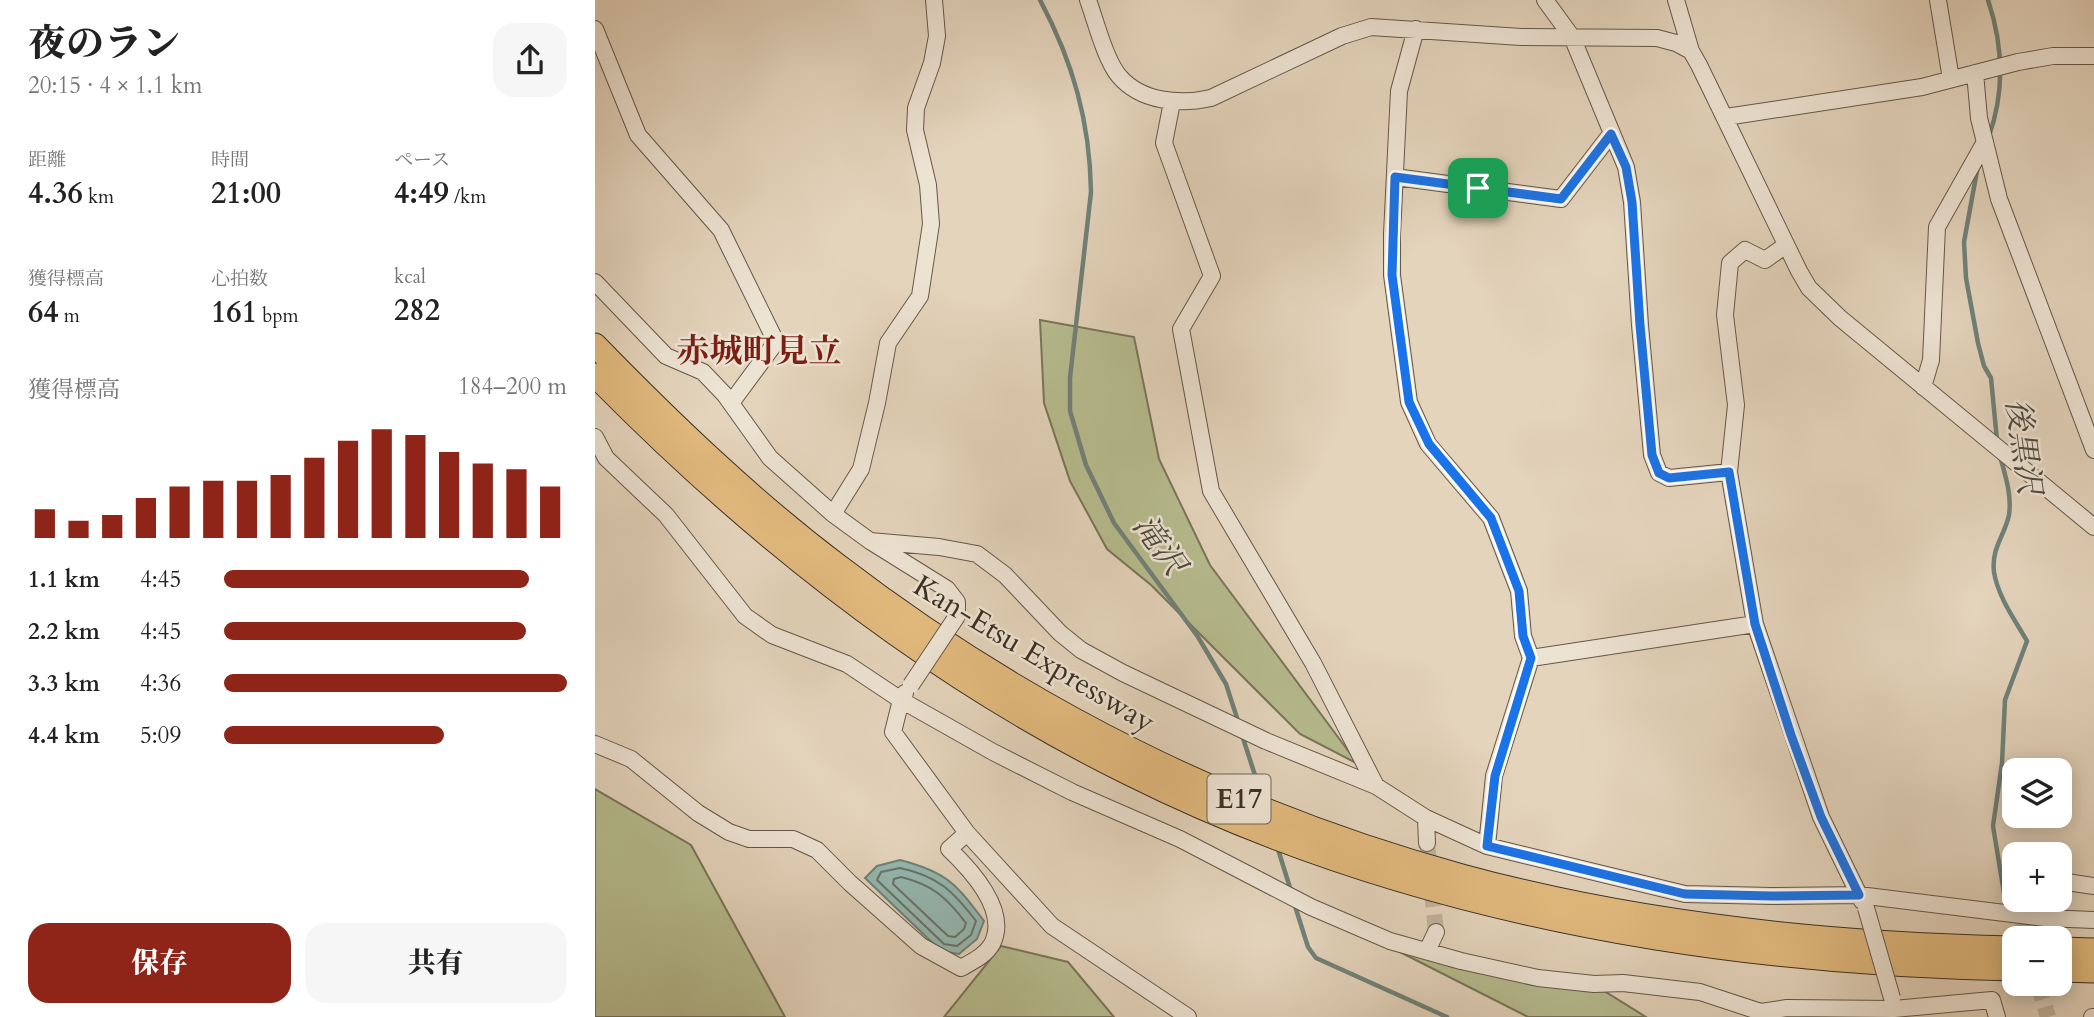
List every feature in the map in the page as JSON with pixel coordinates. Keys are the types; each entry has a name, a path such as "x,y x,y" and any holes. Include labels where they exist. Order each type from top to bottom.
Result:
{"highway":[{"name":"Kan-Etsu Expressway","path":"595,345 706,455 770,512 909,618 984,668 1060,713 1136,754 1215,790 1379,851 1462,876 1543,895 1710,925 1802,936 2002,947"},
{"name":"Kan-Etsu Expressway","path":"595,375 701,479 825,583 889,630 974,687 1049,732 1208,811 1376,872 1455,896 1551,919 1669,940 1791,956 2002,968"},
{"path":"2072,949 2094,950"},
{"path":"2072,970 2094,971"}],"street":[{"path":"833,514 861,469 888,343 920,296 931,224 928,185 915,130 916,108 932,63 937,36 934,0"},
{"path":"1088,0 1118,75 1140,92 1173,102 1192,103 1211,98 1371,27 1521,37 1657,38 1691,51"},
{"path":"1545,0 1572,37 1626,167 1632,202 1652,455 1659,473 1669,478 1729,472"},
{"path":"1676,0 1691,51 1809,288 1840,318 2094,527"},
{"path":"1938,0 1951,79"},
{"path":"595,29 638,135 721,230 776,342 731,403"},
{"path":"1416,29 1399,91 1392,275 1409,402 1429,444 1491,518 1519,591 1523,636 1531,658 1495,776 1487,846"},
{"path":"1726,117 1921,87 2018,62 2053,56 2094,57"},
{"path":"1975,73 1979,118 1999,199 2094,450"},
{"path":"1173,102 1164,143 1212,276 1181,329 1211,491 1313,663 1376,786"},
{"path":"1395,177 1561,199 1611,134"},
{"path":"1923,387 1931,360 1937,226 1985,142"},
{"path":"1786,245 1766,260 1745,250 1730,263 1725,315 1736,405 1729,472 1755,624 1821,817 1863,901 1893,1003"},
{"path":"595,282 666,356 703,372 731,403 770,458 833,514 870,541 947,589 957,602 957,616 901,700 893,732 968,833 1052,926 1188,1017"},
{"path":"595,437 606,458 666,515 745,616 772,635 847,664 901,700 1050,780 1179,839 1311,907 1390,941 1461,961 1538,978 1594,984 1623,983 1700,992 1761,1012 1787,1008 1992,1000 1997,1017"},
{"path":"870,541 939,547 977,554 1005,575 1060,633 1081,650 1123,673 1266,741 1376,786 1426,818 1487,846 1685,894 1863,901 2094,920"},
{"path":"1531,658 1755,624"},
{"path":"595,744 631,759 698,813 729,832 749,839 793,839 817,850 921,946 961,968 983,955 992,943 996,929 991,900 968,867 949,849 968,833"},
{"path":"1426,818 1427,843"},
{"path":"2072,883 2094,886"},
{"path":"1427,951 1436,932"}],"green space":[{"path":"1040,320 1134,337 1159,459 1210,565 1358,764 1300,734 1151,585 1107,549 1070,481 1044,403"},
{"path":"595,789 691,845 785,1017 595,1017"},
{"path":"1001,946 1068,962 1114,1017 944,1017"},
{"path":"1394,949 1596,986 1646,1017 1528,1017"}],"water":[{"path":"900,860 929,869 949,881 984,921 977,939 959,954 941,951 865,878 877,866"}],"waterway":[{"name":"滝沢","path":"1040,0 1062,46 1077,93 1090,166 1091,192 1070,378 1070,411 1086,465 1114,523 1198,637 1226,684 1239,724"},
{"name":"後黒沢","path":"1988,0 1997,34 2000,68 1998,102 1989,136"},
{"name":"後黒沢","path":"1977,171 1964,242 1966,278 1978,343 1984,366 1991,378 1997,440"},
{"name":"後黒沢","path":"2000,456 2010,507 1995,556 1994,572 2003,599 2027,641 2005,700 2002,763 1993,826 2002,881"},
{"name":"滝沢","path":"1242,735 1263,800"},
{"name":"滝沢","path":"1277,846 1291,891"},
{"name":"滝沢","path":"1295,906 1308,947 1316,958 1447,1017"}],"tunnel":[{"path":"1427,843 1436,932"},
{"path":"2018,912 2023,926"},
{"path":"2042,996 2048,1017"}],"district":[{"name":"赤城町見立","path":"759,351"}],"route":[{"path":"1611,134 1626,167 1632,202 1652,455 1659,473 1669,478 1729,472 1755,624 1821,817 1859,895 1685,894 1487,846 1495,776 1531,658 1523,636 1519,591 1491,518 1429,444 1409,402 1392,275 1395,177 1478,188 1561,199 1611,134"}]}
